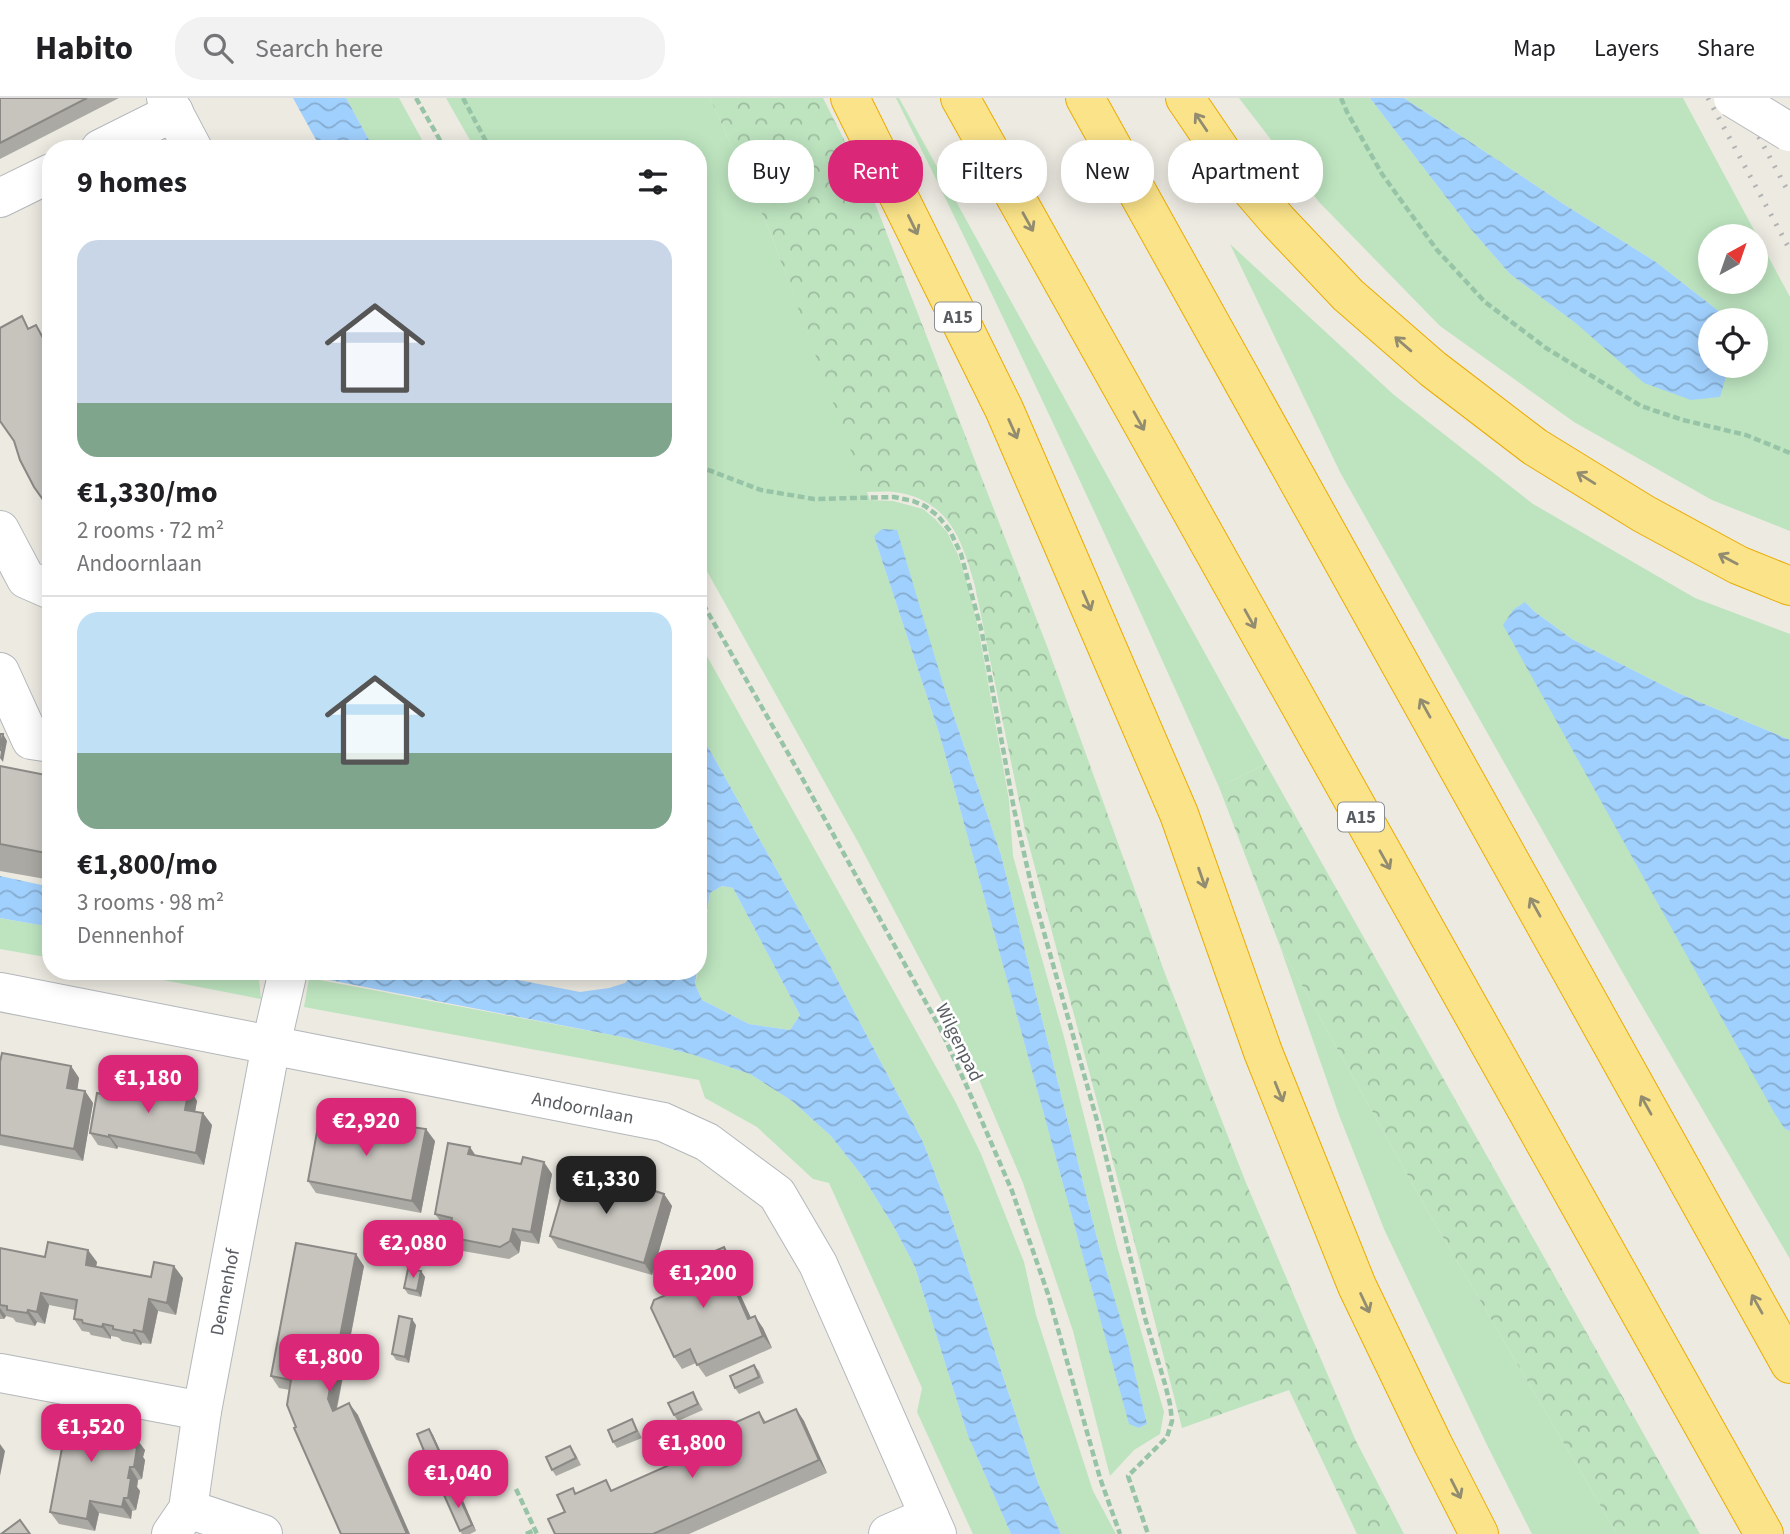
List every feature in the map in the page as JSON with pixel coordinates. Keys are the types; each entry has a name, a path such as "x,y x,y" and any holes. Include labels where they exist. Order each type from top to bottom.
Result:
{"highway":[{"name":"A15","path":"850,98 1004,409 1179,814 1263,1052 1357,1286 1479,1534"},
{"name":"A15","path":"960,98 1764,1534"},
{"path":"1085,98 1790,1364"},
{"path":"1185,98 1234,170 1278,221 1348,295 1433,369 1535,447 1633,508 1738,565 1790,586"}],"street":[{"path":"1733,98 1790,132"},
{"path":"114,140 170,105 188,140"},
{"path":"0,198 42,177"},
{"path":"0,530 25,587"},
{"path":"0,672 31,740 42,742"},
{"name":"Dennenhof","path":"179,1522 271,1045 287,980"},
{"name":"Andoornlaan","path":"0,992 663,1122 707,1142 777,1194 818,1264 933,1525"},
{"path":"0,1373 202,1411"},
{"path":"179,1522 263,1534"},
{"path":"888,1534 933,1525"}],"path":[{"path":"416,98 439,140"},
{"path":"463,98 485,140"},
{"path":"1341,98 1382,174 1437,250 1485,302 1546,348 1641,405 1683,420 1746,435 1790,453"},
{"path":"707,470 761,490 814,499 894,497 913,500 938,516 950,531 961,554 982,632 1014,808 1034,897 1098,1124 1145,1318 1170,1404 1172,1421 1167,1437 1128,1476 1148,1534"},
{"name":"Wilgenpad","path":"707,611 940,1028 968,1089 1012,1191 1048,1294 1100,1478 1120,1534"},
{"path":"516,1489 536,1532 526,1534"}],"green space":[{"path":"346,98 399,98 422,140 369,140"},
{"path":"446,98 710,98 729,140 728,203 757,203 870,500 893,501 923,509 947,532 968,586 979,632 1009,800 1013,856 1164,1412 1160,1434 1134,1450 1110,1476 1073,1331 1023,1183 960,1035 858,842 707,571 707,140 470,140","holes":["874,536 943,684 1001,855 1098,1242 1129,1349 1147,1424 1139,1428 1129,1423 940,736"]},
{"path":"710,98 823,98 844,140 828,140 828,203 875,203 1047,646 1164,971 1246,1183 1355,1439 1404,1534 1357,1534 1289,1390 1182,1428 1025,830 975,586 965,553 950,524 928,503 894,492 866,492 757,203 814,203 814,140 729,140"},
{"path":"896,98 899,98 922,140 917,140"},
{"path":"1239,98 1370,98 1469,227 1510,274 1578,325 1698,370 1698,378 1768,378 1768,308 1715,308 1656,262 1404,98 1683,98 1751,224 1698,224 1698,294 1768,294 1768,256 1790,297 1790,531 1712,500 1574,422 1440,326 1320,203 1323,203 1323,140 1271,140"},
{"path":"923,142 937,167 937,181 923,153"},
{"path":"948,203 957,203 1266,764 1219,787"},
{"path":"1230,244 1394,395 1533,504 1695,598 1790,634 1790,740 1678,693 1572,639 1525,602 1785,1129 1790,1131 1790,1259 1628,982 1340,472"},
{"path":"707,656 955,1101 981,1154 1024,1262 1036,1315 1093,1491 1116,1534 1061,1534 1038,1483 948,1208 923,1142 827,960 707,745"},
{"path":"1266,764 1700,1534 1617,1534 1426,1208 1280,946 1219,787"},
{"path":"722,886 733,888 800,1015 790,1030 749,1024 702,1000 695,984 696,980 707,980 707,912 710,893"},
{"path":"0,918 42,925 42,956 0,949"},
{"path":"1280,946 1426,1208 1617,1534 1532,1534 1384,1229 1339,1115"},
{"path":"163,980 259,980 261,999"},
{"path":"309,980 320,980 622,1037 691,1054 750,1074 792,1101 831,1136 863,1177 915,1267 968,1436 1011,1534 973,1534 917,1412 922,1388 829,1183 813,1179 757,1127 705,1098 699,1080 304,1007"}],"water":[{"path":"293,98 346,98 369,140 316,140"},
{"path":"1370,98 1404,98 1656,262 1715,308 1698,308 1698,378 1726,378 1720,397 1691,400 1644,383 1578,325 1510,274 1469,227"},
{"path":"882,529 897,530 943,684 1001,855 1098,1242 1129,1348 1147,1424 1139,1428 1129,1424 940,736 874,536"},
{"path":"1525,602 1572,639 1678,693 1790,740 1790,1131 1785,1129 1775,1114 1503,625 1513,610"},
{"path":"707,745 827,960 923,1142 948,1208 1038,1483 1061,1534 1011,1534 968,1436 915,1267 863,1177 831,1136 792,1101 750,1074 691,1054 622,1037 329,980 518,980 580,992 609,988 628,980 696,980 702,1000 749,1024 790,1030 800,1015 733,888 722,886 710,893 707,911"},
{"path":"0,876 42,885 42,925 0,918"}],"building":[{"path":"0,98 87,98 0,143"},
{"path":"22,316 28,329 36,325 42,336 42,498 20,460 14,441 0,421 0,328"},
{"path":"0,766 42,774 42,852 0,844"},
{"path":"2,1053 71,1066 67,1088 85,1091 74,1149 0,1135"},
{"path":"120,1075 189,1088 185,1110 203,1113 196,1153 90,1133 97,1093 115,1097"},
{"path":"321,1110 343,1113 341,1122 403,1134 405,1126 426,1129 412,1201 308,1181"},
{"path":"448,1143 470,1147 468,1154 521,1164 523,1157 544,1162 531,1232 513,1229 510,1241 500,1247 449,1237 452,1218 435,1214"},
{"path":"570,1166 591,1172 589,1179 641,1194 643,1187 664,1194 644,1263 550,1236"},
{"path":"48,1242 88,1250 86,1265 151,1277 154,1262 174,1266 167,1303 149,1299 143,1332 134,1330 133,1333 103,1324 102,1327 83,1323 82,1320 74,1319 77,1300 41,1293 37,1312 7,1310 7,1306 0,1305 0,1248 45,1257"},
{"path":"296,1243 356,1254 328,1399 333,1411 349,1403 407,1534 341,1534 294,1428 296,1427 287,1405 291,1380 271,1376"},
{"path":"724,1247 732,1266 726,1269 748,1319 755,1316 763,1336 697,1365 690,1349 674,1357 651,1308 654,1300 666,1295 658,1276"},
{"path":"408,1269 421,1271 417,1291 404,1288"},
{"path":"399,1316 412,1319 405,1357 392,1354"},
{"path":"754,1365 759,1377 735,1388 730,1376"},
{"path":"693,1392 698,1404 674,1415 668,1403"},
{"path":"64,1405 107,1414 103,1432 136,1438 134,1467 130,1467 128,1478 131,1478 128,1498 124,1498 122,1507 90,1501 87,1519 50,1512 66,1427 60,1425"},
{"path":"796,1409 819,1460 653,1534 555,1534 548,1519 565,1512 557,1495 573,1488 575,1494 606,1480 611,1491 703,1450 698,1439 759,1412 764,1423"},
{"path":"632,1419 637,1431 613,1442 608,1430"},
{"path":"429,1429 445,1464 432,1470 417,1434"},
{"path":"570,1446 576,1458 552,1470 546,1457"},
{"path":"456,1490 472,1525 460,1531 444,1495"},
{"path":"20,1520 30,1534 1,1534"}],"railway":[{"path":"1708,98 1790,250"},
{"path":"1738,98 1790,195"}]}
